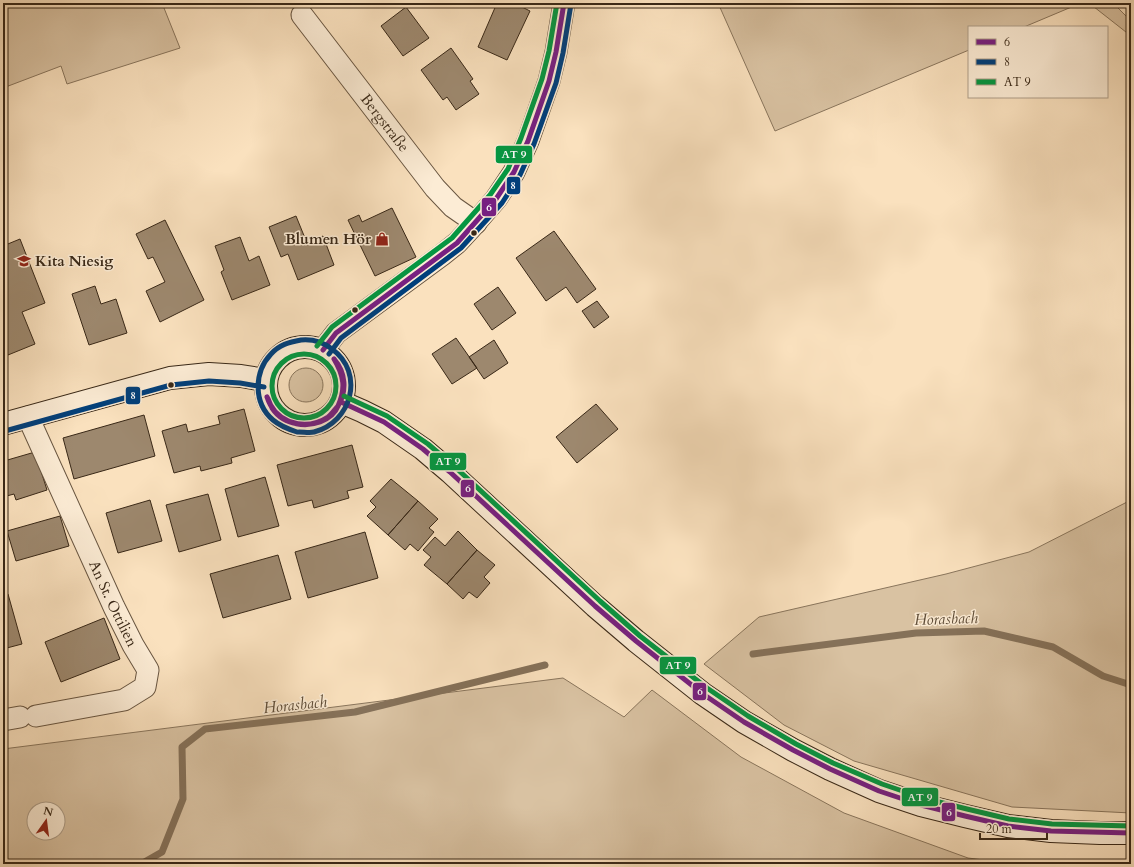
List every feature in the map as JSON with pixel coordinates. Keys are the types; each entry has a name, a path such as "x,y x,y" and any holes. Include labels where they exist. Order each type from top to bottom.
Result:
{"main road":[{"path":"298,347 311,347 323,350 340,367 344,379 344,391 341,402 334,413 324,420 312,425 299,425 288,421 277,414 270,404 266,393 265,380 269,368 276,358 286,351 298,347"},
{"path":"3,424 170,378 210,374 242,376 265,380"},
{"path":"341,402 384,422 423,449 450,472 595,606 636,641 703,694 744,722 793,750 830,769 879,791 922,805 965,816 1008,826 1051,831 1100,834 1131,833"}],"street":[{"path":"323,350 336,333 457,243 496,199 514,172 528,141 549,81 556,52 564,3"},
{"name":"Bergstraße","path":"302,15 435,188 453,207 476,223"},
{"name":"An St. Ottilien","path":"20,718 124,700 145,687 148,670 132,645 28,417"}],"shaded area":[{"path":"3,3 162,3 180,48 67,84 61,66 3,88"},
{"path":"718,3 1081,3 1026,26 968,26 968,50 775,131"},
{"path":"1089,3 1113,3 1131,21 1131,36"},
{"path":"306,368 318,373 323,385 318,397 306,402 294,397 289,385 294,373"},
{"path":"1131,500 1131,813 1012,807 854,761 784,725 704,664 759,617 946,574 1029,552"},
{"path":"563,678 624,717 652,690 741,757 844,813 968,858 1016,864 3,864 3,749"}],"building":[{"path":"497,3 514,3 530,11 507,60 478,47"},
{"path":"406,7 429,38 403,56 381,26"},
{"path":"451,48 473,79 470,81 479,94 456,110 447,97 443,100 421,70"},
{"name":"Blumen Hör","path":"392,208 416,257 375,276 348,220 359,215 362,222"},
{"path":"296,216 307,243 323,236 334,265 298,280 288,254 281,257 269,227"},
{"path":"165,220 204,300 160,322 146,291 165,282 153,257 148,259 136,234"},
{"path":"554,231 596,289 577,303 566,287 546,301 516,258"},
{"path":"240,237 249,261 259,256 270,285 232,300 221,272 224,270 215,246"},
{"path":"20,239 45,303 22,312 35,344 8,355 3,342 3,246"},
{"path":"95,286 101,304 116,299 127,333 89,345 72,294"},
{"path":"498,287 516,313 492,330 474,304"},
{"path":"597,301 609,317 594,328 582,311"},
{"path":"456,338 477,368 452,384 432,354"},
{"path":"494,340 508,363 484,379 469,357"},
{"path":"596,404 618,429 577,463 556,437"},
{"path":"244,409 255,451 231,458 232,463 201,471 200,466 174,473 162,431 186,424 188,432 220,424 218,416"},
{"path":"144,415 155,456 74,479 63,438"},
{"path":"352,445 363,487 347,491 349,498 314,508 312,500 288,506 277,465"},
{"path":"35,452 47,490 16,500 14,494 3,497 3,458 4,461"},
{"path":"265,477 279,526 238,537 225,489"},
{"path":"391,479 418,501 388,535 367,516 376,507 370,501"},
{"path":"208,494 221,540 179,552 166,505"},
{"path":"150,500 162,541 118,553 106,513"},
{"path":"418,501 438,519 429,528 434,532 418,551 410,544 405,550 388,535"},
{"path":"60,516 69,546 16,561 7,531"},
{"path":"458,531 477,550 447,584 424,565 431,557 423,550 435,537 445,546"},
{"path":"365,532 378,578 308,598 295,552"},
{"path":"477,550 495,565 484,577 490,583 477,598 469,592 463,599 447,584"},
{"path":"278,555 291,599 223,618 210,574"},
{"path":"8,594 22,644 3,649 3,595"},
{"path":"104,618 120,659 61,682 45,642"}],"waterway":[{"name":"Horasbach","path":"753,654 916,633 984,631 1053,647 1103,676 1131,685"},
{"name":"Horasbach","path":"141,864 162,852 183,799 182,747 205,729 355,712 545,665"}],"transit line":[{"path":"317,346 332,327 452,238 490,195 508,169 521,138 542,79 549,51 557,3"},
{"name":"6","path":"323,350 336,333 457,243 496,199 514,172 528,141 549,81 556,52 564,3"},
{"name":"8","path":"329,354 341,338 461,248 502,203 520,175 534,144 556,83 563,53 571,4"},
{"name":"8","path":"297,432 278,424 266,413 259,396 259,378 265,361 277,348 284,344 301,340 309,340 329,347 342,359 348,371 351,383 350,396 345,408 327,427 314,432 299,432"},
{"path":"304,354 322,360 330,368 336,386 330,404 322,412 304,418 286,412 278,404 272,386 278,368 286,360 304,354"},
{"name":"6","path":"334,359 341,370 344,382 343,394 338,406"},
{"name":"6","path":"334,359 340,371 343,382 341,400 338,406"},
{"name":"8","path":"5,431 171,385 209,381 240,383 264,387"},
{"path":"344,396 387,416 428,444 640,636 707,688 748,716 796,744 833,763 882,784 923,798 967,809 1009,819 1052,824 1131,826"},
{"name":"6","path":"267,397 272,408 277,414 283,419 298,424 321,421 328,417 338,406"},
{"name":"6","path":"267,397 270,405 281,417 288,421 303,425 320,422 333,414 338,406"},
{"name":"6","path":"341,402 384,422 423,449 450,472 595,606 636,641 703,694 744,722 793,750 830,769 879,791 921,805 965,816 1008,826 1051,831 1131,833"}],"place":[{"name":"Blumen Hör","path":"382,239"},
{"name":"Kita Niesig","path":"24,261"}]}
